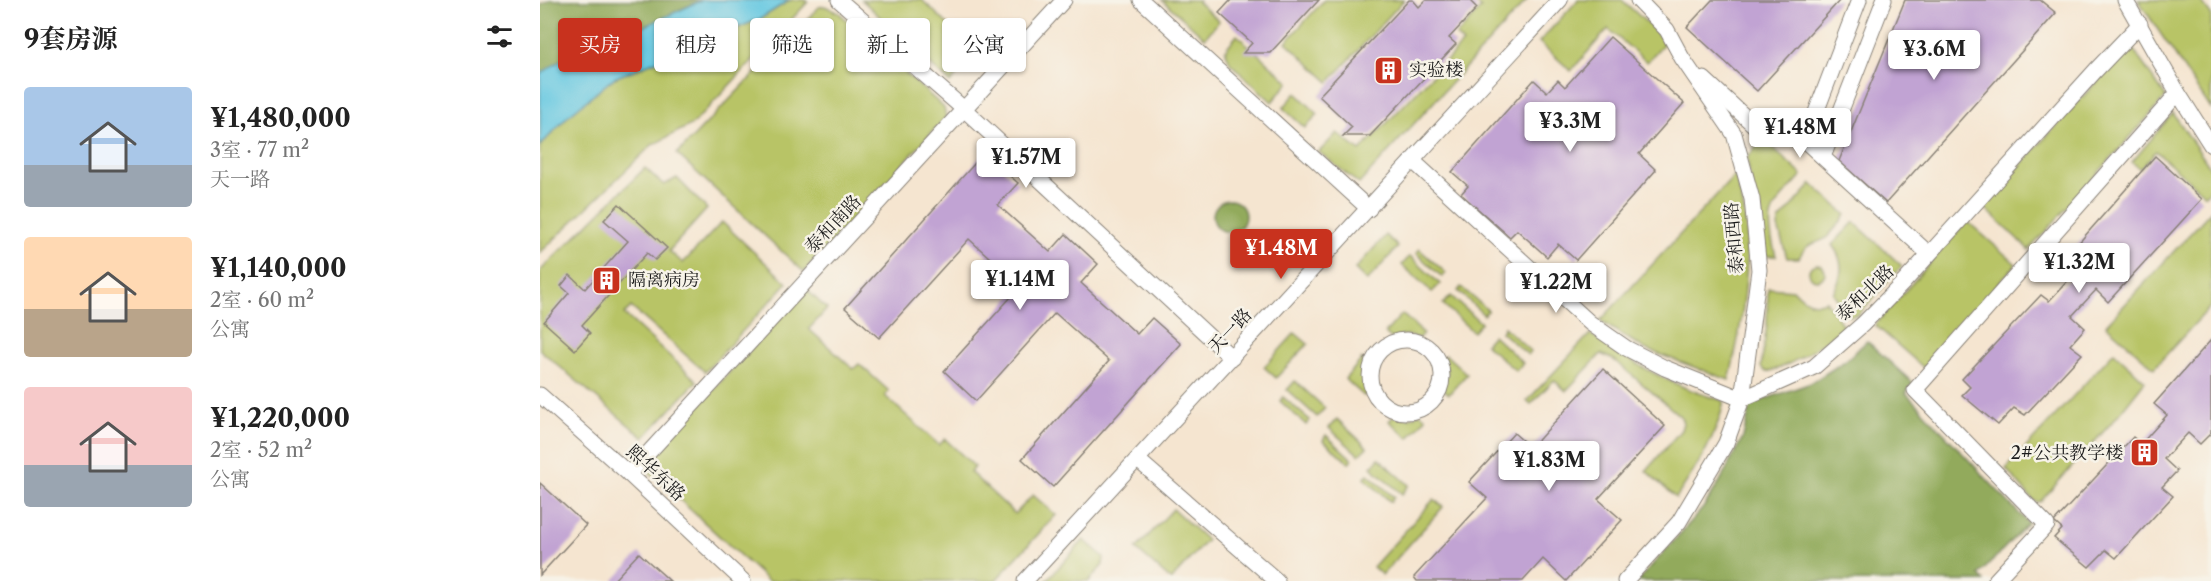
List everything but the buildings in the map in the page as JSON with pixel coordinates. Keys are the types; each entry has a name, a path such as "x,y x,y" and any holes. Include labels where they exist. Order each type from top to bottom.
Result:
{"street":[{"path":"839,0 965,110 1232,358"},
{"name":"泰和南路","path":"629,474 1065,0"},
{"path":"1140,0 1369,209"},
{"name":"天一路","path":"1025,581 1560,0"},
{"name":"泰和西路","path":"1638,0 1667,30 1682,58 1734,134 1752,199 1759,270 1742,399"},
{"path":"1805,141 1859,0"},
{"path":"1822,157 1884,0"},
{"path":"2125,0 2178,93 2211,144"},
{"name":"泰和北路","path":"1742,399 1814,367 1863,324 2140,24"},
{"path":"1682,58 1757,128 1805,141 1929,254"},
{"path":"1998,581 1996,580 2047,525 1915,390 2178,93"},
{"path":"1413,161 1590,323 1626,348 1665,368 1742,399 1726,443 1699,491 1679,522 1625,581"},
{"path":"1410,340 1421,343 1430,350 1441,369 1441,381 1432,401 1423,408 1401,412 1381,402 1370,383 1370,371 1379,351 1388,344 1410,340"},
{"name":"熙华东路","path":"540,395 629,474 743,581"},
{"path":"1138,460 1277,581"}],"green space":[{"path":"550,0 702,0 663,18 654,18 654,22 642,27 642,18 558,18 558,62 540,75 540,5"},
{"path":"790,0 808,2 793,18 762,18"},
{"path":"862,0 922,0 942,19 942,72 960,72 950,83 930,64 930,18 881,18"},
{"path":"1162,0 1199,0 1198,2 1219,21 1205,38"},
{"path":"1324,0 1404,0 1329,82 1286,42"},
{"path":"1473,0 1527,0 1359,184 1319,152 1337,133 1360,151 1463,43 1456,36 1481,8"},
{"path":"1578,0 1622,0 1656,31 1664,43 1647,62 1608,29 1571,71 1539,42"},
{"path":"2138,0 2200,0 2211,15 2211,109"},
{"path":"825,6 846,19 846,72 904,72 944,108 946,117 804,272 677,154 756,72 834,72 834,18 808,18 819,7"},
{"path":"750,23 750,64 693,124 652,145 540,253 540,146 568,116 614,78 629,72 642,72 642,67 654,62 654,72 738,72 738,28"},
{"path":"1237,35 1289,82 1272,102 1230,63 1225,50"},
{"path":"2130,45 2166,97 2029,250 1983,206"},
{"path":"1296,93 1318,114 1305,128 1283,108"},
{"path":"2173,113 2211,169 2211,189 2205,195 2156,151 2140,169 2132,162"},
{"path":"1763,139 1802,175 1773,211 1770,228 1776,256 1762,256 1747,158"},
{"path":"645,168 664,185 677,178 707,209 669,251 683,263 722,222 787,283 705,372 631,307 624,314 697,381 644,438 540,350 540,271"},
{"path":"1735,175 1744,211 1747,251 1738,341 1729,380 1645,349 1600,321"},
{"path":"1812,184 1846,215 1826,238 1805,248 1799,258 1787,258 1778,227 1779,221"},
{"path":"1229,200 1240,205 1245,216 1240,227 1229,232 1218,227 1213,216 1218,205"},
{"path":"2211,211 2211,306 2154,368 2106,325"},
{"path":"1967,221 2016,264 1924,368 1875,325"},
{"path":"1854,222 1902,266 1858,315 1849,316 1833,293 1841,275 1841,263 1832,245"},
{"path":"1386,235 1398,247 1367,281 1355,269"},
{"path":"1419,249 1446,273 1442,277 1416,253"},
{"path":"1410,256 1440,284 1432,292 1402,265"},
{"path":"1817,264 1823,266 1825,272 1823,278 1817,280 1811,278 1809,272 1811,266"},
{"path":"1461,287 1488,310 1484,315 1458,291"},
{"path":"1768,288 1794,290 1812,303 1826,301 1844,327 1796,360 1766,372 1761,367 1767,325"},
{"path":"806,289 827,309 809,329 853,369 859,364 889,391 885,396 939,445 945,439 975,467 970,472 1015,514 1033,495 1056,515 995,581 768,581 643,466"},
{"path":"1451,296 1481,323 1473,332 1443,304"},
{"path":"1402,314 1423,333 1419,338 1406,335 1392,339 1385,333"},
{"path":"1504,327 1531,351 1528,355 1501,332"},
{"path":"1295,333 1308,344 1276,378 1264,367"},
{"path":"1590,334 1671,382 1724,401 1711,440 1676,498 1646,471 1681,430 1683,423 1681,417 1614,360 1601,354 1566,391 1554,380 1531,404 1527,401"},
{"path":"1493,335 1523,363 1516,371 1485,344"},
{"path":"1867,341 1913,383 1906,393 2028,523 1979,575 1984,581 1638,581 1703,508 1719,483 1743,437 1751,404 1811,383 1845,361"},
{"path":"2114,352 2145,381 2115,419 2042,500 2034,501 2006,469"},
{"path":"1446,355 1467,374 1449,394 1443,389 1447,370 1441,360"},
{"path":"1362,359 1367,363 1365,378 1368,392 1364,396 1345,379"},
{"path":"1295,381 1325,408 1317,417 1287,390"},
{"path":"1283,397 1310,420 1306,425 1280,401"},
{"path":"1420,413 1426,418 1409,438 1389,421 1394,416 1410,418"},
{"path":"1337,419 1367,447 1359,455 1329,428"},
{"path":"1326,435 1352,459 1349,463 1323,440"},
{"path":"1379,458 1409,485 1402,494 1371,467"},
{"path":"1368,474 1394,497 1391,502 1364,478"},
{"path":"1434,499 1443,507 1382,575 1373,567"},
{"path":"1173,509 1207,540 1171,580 1136,549"},
{"path":"1084,540 1104,557 1103,565 1089,581 1046,581"}],"water":[{"path":"702,0 790,0 762,18 750,18 750,23 738,28 738,18 663,18"},
{"path":"654,22 654,62 642,67 642,27"},
{"path":"558,62 558,72 629,72 614,78 568,116 540,146 540,75"}],"place":[{"name":"实验楼","path":"1388,70"},
{"name":"隔离病房","path":"607,280"},
{"name":"2#公共教学楼","path":"2144,453"}]}
